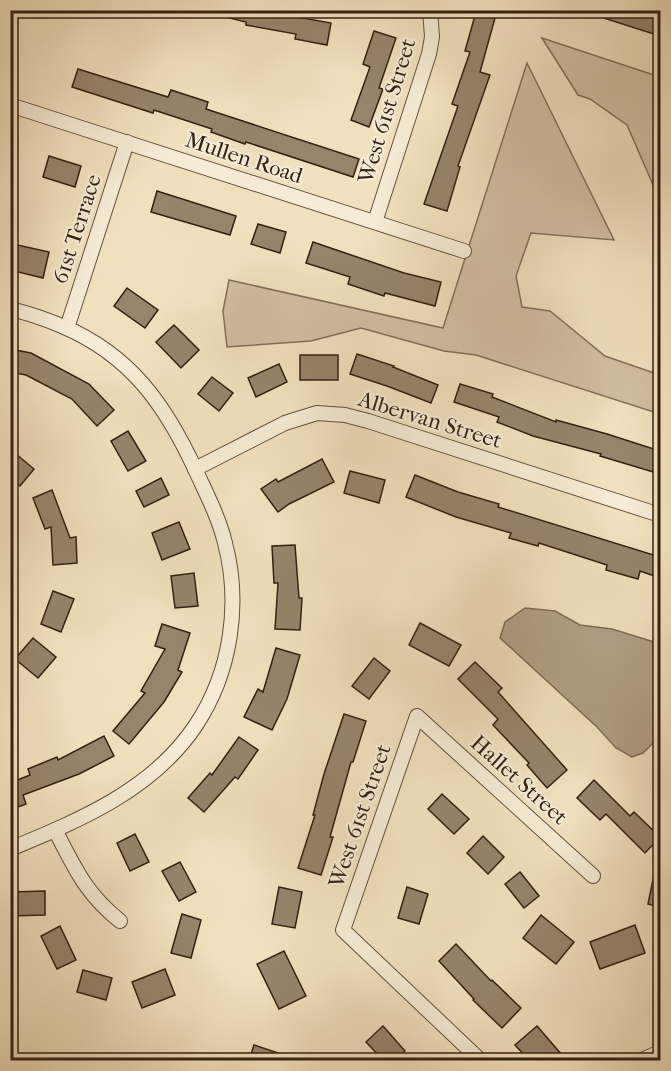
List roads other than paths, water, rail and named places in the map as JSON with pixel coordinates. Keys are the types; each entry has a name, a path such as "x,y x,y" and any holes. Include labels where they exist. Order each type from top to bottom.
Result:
{"street":[{"name":"West 61st Street","path":"375,222 429,54 432,37 430,10"},
{"name":"Mullen Road","path":"10,105 464,250"},
{"name":"61st Terrace","path":"67,328 127,142"},
{"path":"10,309 37,315 96,343 135,374 154,396 173,425 218,520 226,544 233,589 231,634 222,670 208,704 175,752 151,776 121,796 55,830 10,849"},
{"name":"Albervan Street","path":"195,469 285,423 317,413 345,415 660,515"},
{"name":"West 61st Street","path":"417,716 343,930 480,1060"},
{"name":"Hallet Street","path":"417,716 592,876"},
{"path":"55,830 83,883 95,898 120,921"},
{"path":"642,1060 660,1052"}]}
